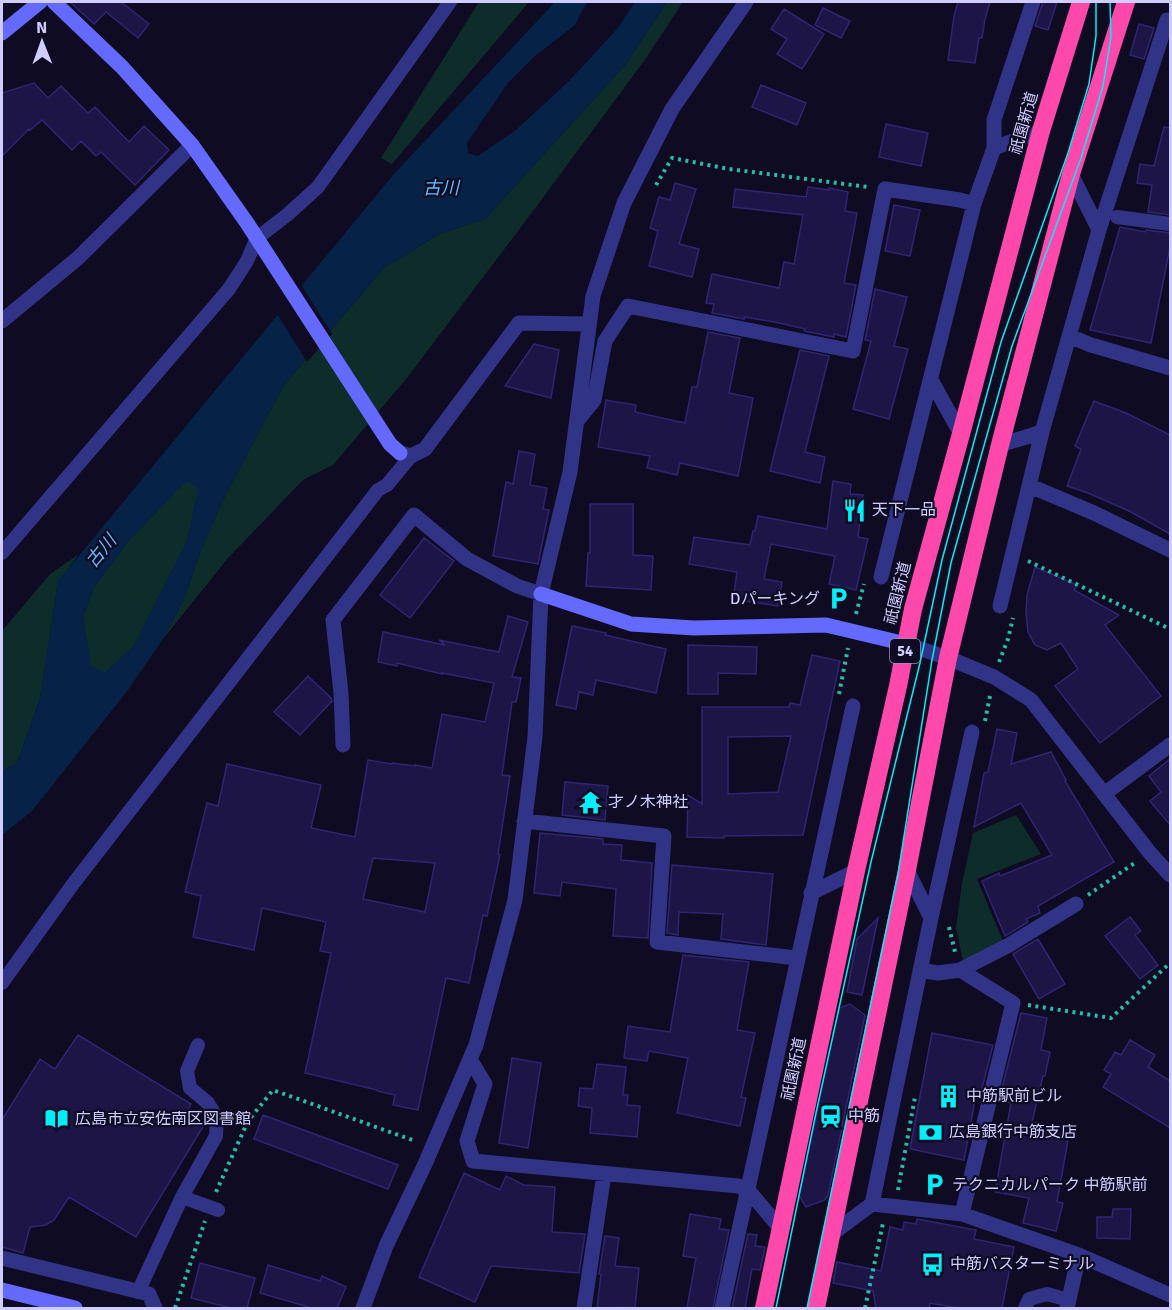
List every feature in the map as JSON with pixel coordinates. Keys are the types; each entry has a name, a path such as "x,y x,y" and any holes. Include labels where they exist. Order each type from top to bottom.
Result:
{"highway":[{"name":"祇園新道","path":"764,1308 913,609 1041,131 1081,2"},
{"path":"816,1308 907,870 948,658 1000,445 1071,174 1126,2"}],"street":[{"path":"2,33 40,2"},
{"path":"54,2 122,68 192,145 400,451 425,449 519,323 589,324"},
{"path":"363,1308 386,1246 425,1164 476,1045 515,900 535,737 541,594 570,472 593,296 624,203 672,109 746,2"},
{"path":"881,577 974,204 994,148 994,120 1033,2"},
{"path":"1000,606 1042,432 1099,230 1167,20"},
{"path":"994,148 1041,131"},
{"path":"2,321 78,258 192,145"},
{"path":"1071,174 1099,230"},
{"path":"577,421 594,400 605,341 628,306 853,351 885,189 974,204"},
{"path":"1069,336 1091,345 1170,368"},
{"path":"931,380 961,434"},
{"path":"1000,445 1042,432"},
{"path":"1030,486 1094,513 1170,550"},
{"path":"343,745 341,693 333,620 414,515 467,559 518,586 631,624 694,628 826,625 906,644 994,677 1031,700 1150,853 1170,875"},
{"path":"722,1308 853,706"},
{"path":"833,1233 872,1204 972,732"},
{"path":"1104,794 1170,745"},
{"path":"524,821 664,836 657,942 797,958"},
{"path":"907,870 931,918"},
{"path":"811,893 856,871"},
{"path":"920,970 938,973 960,970 1009,945 1076,904"},
{"path":"960,970 1013,1003 962,1214"},
{"path":"470,1059 485,1084 467,1141 473,1161 738,1186 748,1190 781,1229"},
{"path":"584,1308 604,1174"},
{"path":"872,1204 962,1214 1079,1255 1170,1295"},
{"path":"1068,1304 1079,1255"},
{"path":"2,1258 149,1294 155,1308"},
{"path":"2,1290 75,1308"}],"lane":[{"path":"2,553 229,289 247,261 286,215 318,187 450,2"},
{"path":"1117,217 1170,224"},
{"path":"2,983 72,884 378,490 387,485 400,451"},
{"path":"138,1292 182,1197 216,1136 217,1118 208,1103 190,1088 187,1071 198,1046"},
{"path":"182,1197 214,1208"},
{"path":"1025,1308 1029,1299 1047,1294 1068,1304"}],"path":[{"path":"654,188 672,158 729,169 885,189"},
{"path":"1032,563 1170,629"},
{"path":"1076,904 1150,853"},
{"path":"948,922 960,970"},
{"path":"1013,1003 1112,1017 1170,963"},
{"path":"175,1308 248,1120 273,1090 418,1143"}],"green space":[{"path":"479,2 529,2 392,164 381,158"},
{"path":"667,2 683,2 644,61 407,378 333,465 303,480 228,558 163,639 185,597 201,550 225,496 284,385 384,268 439,234 485,219 626,64"},
{"path":"187,480 199,489 187,541 133,647 105,673 91,667 83,616 94,587 130,539"},
{"path":"79,554 58,582 40,698 17,763 2,771 2,631 50,574"},
{"path":"1016,815 1041,854 977,879 1003,941 963,961 956,928 962,883 973,833"}],"water":[{"name":"古川","path":"555,2 587,2 575,25 534,57 508,83 467,143 468,153 478,156 516,130 569,81 617,29 635,2 667,2 626,64 485,219 439,234 384,268 284,385 225,496 201,550 185,597 163,639 128,690 32,811 2,835 2,771 17,763 40,698 58,581 393,175","holes":["187,481 198,489 187,541 133,647 105,672 91,666 83,616 94,587 130,539"]}],"pier":[{"path":"300,283 332,334 307,362 276,312"}],"building":[{"path":"70,2 121,2 149,24 138,38 106,12 94,24"},
{"path":"958,2 990,2 982,38 979,38 975,63 948,60"},
{"path":"1043,2 1057,2 1048,30 1035,26"},
{"path":"823,8 850,21 841,38 815,25"},
{"path":"784,9 824,34 802,69 777,54 787,39 771,29"},
{"path":"1139,24 1154,28 1144,59 1130,55"},
{"path":"34,83 48,98 61,86 88,113 95,107 129,142 144,126 169,150 135,185 101,152 96,156 81,141 72,150 42,120 29,129 2,156 2,93"},
{"path":"761,85 806,103 797,125 752,107"},
{"path":"886,124 928,133 921,166 879,157"},
{"path":"1164,127 1170,128 1170,215 1148,212 1152,185 1137,183 1140,164 1154,166"},
{"path":"675,183 696,189 679,244 699,249 692,277 649,266 658,231 650,228 659,197 670,200"},
{"path":"808,187 848,192 845,211 857,213 844,283 856,285 846,337 804,331 805,329 775,322 712,313 714,304 706,303 712,274 779,288 784,262 794,264 803,215 733,207 735,189 806,197"},
{"path":"894,205 920,210 910,256 885,251"},
{"path":"1120,227 1145,232 1146,230 1170,233 1170,247 1151,343 1090,330"},
{"path":"875,289 907,297 894,346 908,349 889,419 853,409 871,341 865,340"},
{"path":"708,332 740,338 729,393 753,398 738,476 680,463 677,475 647,468 650,456 598,447 606,400 636,405 635,412 685,423 692,387 697,387"},
{"path":"534,344 559,350 551,398 505,386"},
{"path":"800,350 829,356 805,452 825,457 820,483 770,471"},
{"path":"1094,401 1126,413 1170,435 1170,534 1129,511 1067,486 1081,449 1075,446"},
{"path":"519,451 535,454 530,485 547,488 543,509 549,510 538,564 493,556 506,482 513,484"},
{"path":"833,481 851,484 850,494 863,495 858,537 868,539 856,590 829,584 835,556 771,544 764,579 782,582 778,606 733,599 737,572 689,564 694,537 750,545 758,516 827,529"},
{"path":"590,504 633,504 633,555 653,556 651,590 586,586 588,553 590,553"},
{"path":"424,538 454,561 410,618 380,595"},
{"path":"1035,567 1077,585 1074,590 1119,615 1105,625 1161,696 1100,743 1055,686 1078,669 1061,643 1047,650 1035,645 1028,632 1027,595"},
{"path":"508,616 528,622 512,677 521,678 516,702 512,702 502,775 510,776 498,854 500,855 487,916 483,915 469,983 446,978 418,1110 393,1105 395,1095 305,1073 331,953 320,951 326,922 262,908 254,950 193,937 201,896 185,892 207,803 218,806 227,764 321,785 311,828 355,837 368,760 432,768 442,714 485,722 494,683 397,663 397,666 378,662 383,632 445,645 439,640 499,652","holes":["373,858 435,863 425,912 363,899"]},
{"path":"572,626 666,649 656,693 596,680 593,695 579,692 576,709 556,705"},
{"path":"688,645 757,647 756,674 718,673 718,694 688,694"},
{"path":"812,655 840,661 803,835 687,837 688,795 702,804 702,707 789,707 790,703 800,705","holes":["791,736 778,792 728,794 728,737"]},
{"path":"308,676 332,701 300,735 274,712"},
{"path":"997,729 1017,733 1011,764 1051,752 1065,781 1114,862 1038,906 1040,913 1026,919 1028,922 1005,936 982,881 1052,855 1021,803 974,827 984,773 988,772"},
{"path":"1170,759 1170,825 1150,801 1161,792 1149,776"},
{"path":"565,782 608,786 605,820 562,815"},
{"path":"540,833 603,839 603,844 622,845 621,860 652,863 648,938 613,936 616,889 562,882 560,896 534,893"},
{"path":"672,865 773,874 766,945 721,939 723,914 679,912 678,935 667,933"},
{"path":"1130,917 1141,931 1135,935 1158,965 1140,979 1105,936"},
{"path":"878,918 862,995 847,992 857,939"},
{"path":"1038,939 1065,984 1039,999 1013,954"},
{"path":"683,955 749,962 737,1030 755,1033 741,1097 746,1098 740,1126 677,1113 688,1058 649,1051 647,1061 624,1058 628,1026 670,1032"},
{"path":"850,1004 865,1015 828,1195 825,1200 806,1207 799,1195 839,1008"},
{"path":"1021,1013 1047,1018 1041,1050 1050,1052 1032,1122 1070,1129 1057,1202 1063,1203 1056,1231 1023,1223 1029,1198 995,1192 1011,1103 999,1100"},
{"name":"中筋駅前ビル","path":"932,1033 993,1045 980,1096 976,1095 964,1160 910,1149"},
{"path":"78,1035 191,1104 186,1114 204,1125 136,1237 69,1197 54,1220 46,1225 30,1227 23,1253 2,1247 2,1120 40,1059 55,1069"},
{"path":"1130,1040 1155,1055 1148,1067 1170,1081 1170,1128 1103,1087 1111,1074 1104,1070 1115,1052 1121,1055"},
{"path":"512,1058 541,1063 528,1148 499,1143"},
{"path":"597,1064 626,1067 623,1095 628,1095 627,1105 640,1106 637,1137 590,1133 592,1108 578,1106 580,1088 593,1089"},
{"path":"263,1115 398,1165 388,1189 254,1139"},
{"path":"464,1173 500,1190 506,1176 524,1185 555,1187 552,1232 585,1234 579,1273 491,1266 475,1302 419,1277"},
{"path":"1113,1209 1131,1209 1130,1239 1097,1238 1097,1217 1112,1217"},
{"path":"690,1214 721,1219 719,1229 729,1230 713,1308 687,1308 696,1258 683,1256"},
{"path":"917,1219 976,1230 974,1239 1014,1247 1002,1308 958,1308 930,1303 929,1308 876,1308 873,1291 833,1283 837,1262 881,1271 890,1227 903,1230 904,1222 916,1224"},
{"path":"748,1234 757,1235 755,1246 765,1247 760,1270 752,1269 745,1308 732,1308"},
{"path":"605,1236 619,1238 615,1266 639,1268 635,1307 597,1308"},
{"path":"200,1263 255,1278 247,1308 231,1308 191,1298"},
{"path":"268,1265 320,1281 322,1276 346,1287 337,1308 312,1308 260,1293"}],"tram line":[{"path":"776,1308 871,862 920,663 942,560 1001,342 1068,153 1089,84 1096,36 1096,2"},
{"path":"807,1308 898,874 932,660 951,563 1012,346 1081,158 1103,86 1111,37 1110,2"}],"place":[{"name":"天下一品","path":"854,510"},
{"name":"Dパーキング","path":"838,599"},
{"name":"才ノ木神社","path":"590,802"},
{"name":"中筋駅前ビル","path":"948,1096"},
{"name":"中筋","path":"830,1116"},
{"name":"広島市立安佐南区図書館","path":"57,1119"},
{"name":"広島銀行中筋支店","path":"931,1132"},
{"name":"テクニカルパーク 中筋駅前","path":"934,1185"},
{"name":"中筋バスターミナル","path":"932,1264"}]}
